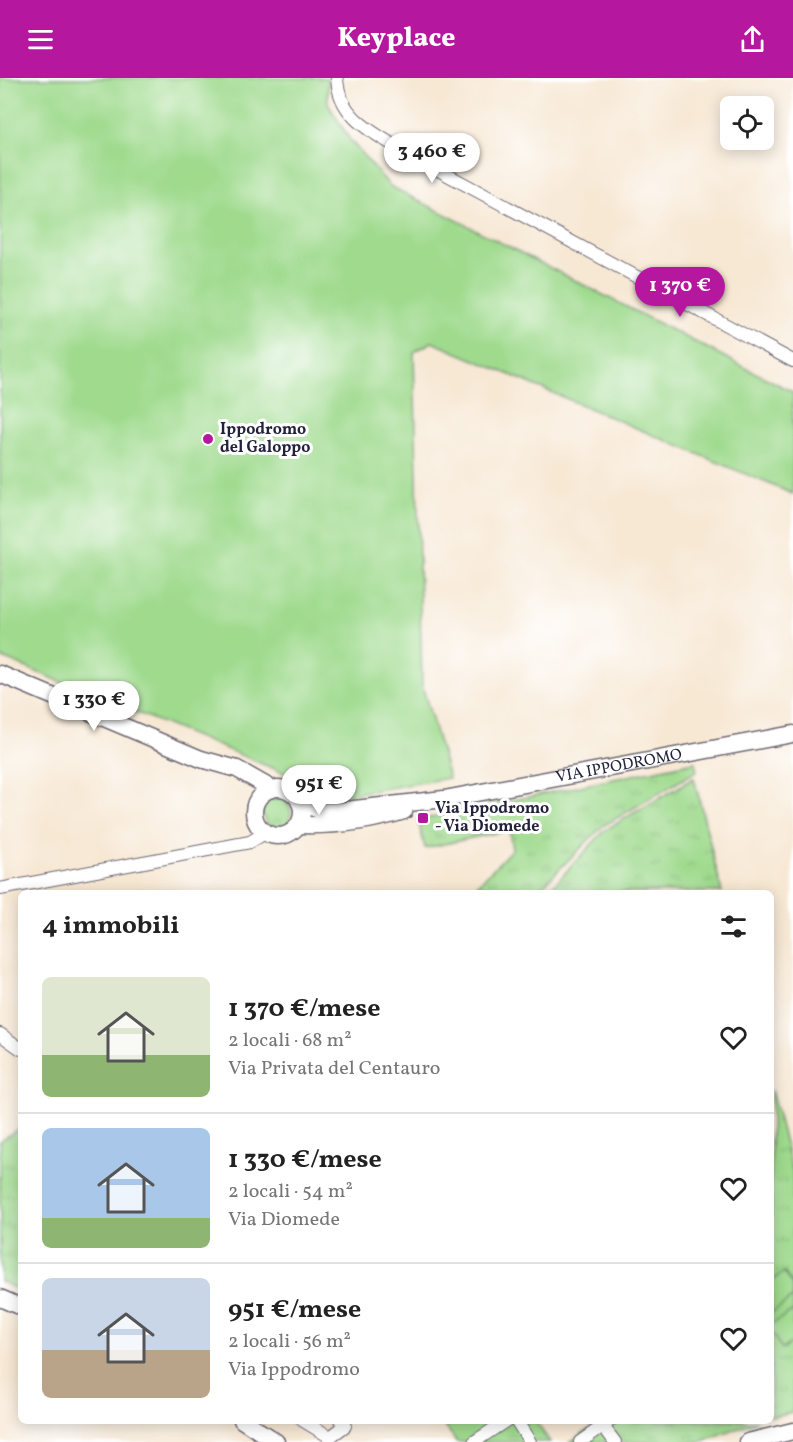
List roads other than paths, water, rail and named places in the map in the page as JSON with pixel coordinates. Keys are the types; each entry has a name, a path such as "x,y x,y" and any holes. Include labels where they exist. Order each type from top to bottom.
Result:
{"street":[{"path":"337,78 340,97 347,110 362,124 405,152 793,361"},
{"path":"0,674 201,759 237,769 272,789 289,791 300,803 302,815 293,832 282,836 265,833 258,827 254,818 256,800 262,793 272,789"},
{"name":"VIA IPPODROMO","path":"300,803 322,811 337,811 444,799 793,734"},
{"path":"201,759 247,786 256,800"},
{"name":"VIA IPPODROMO","path":"298,825 335,826 379,819 444,799"},
{"path":"0,889 250,842 265,833"},
{"path":"0,1034 18,1047"},
{"path":"0,1298 18,1306"},
{"path":"248,1424 276,1442"},
{"path":"309,1424 330,1437 345,1426 343,1424"},
{"path":"474,1442 501,1424"},
{"path":"519,1424 530,1442"},
{"path":"580,1442 606,1424"},
{"path":"607,1424 615,1442"},
{"path":"748,1442 793,1431"}],"place":[{"name":"Ippodromo del Galoppo","path":"208,439"},
{"name":"Via Ippodromo - Via Diomede","path":"423,818"}]}
